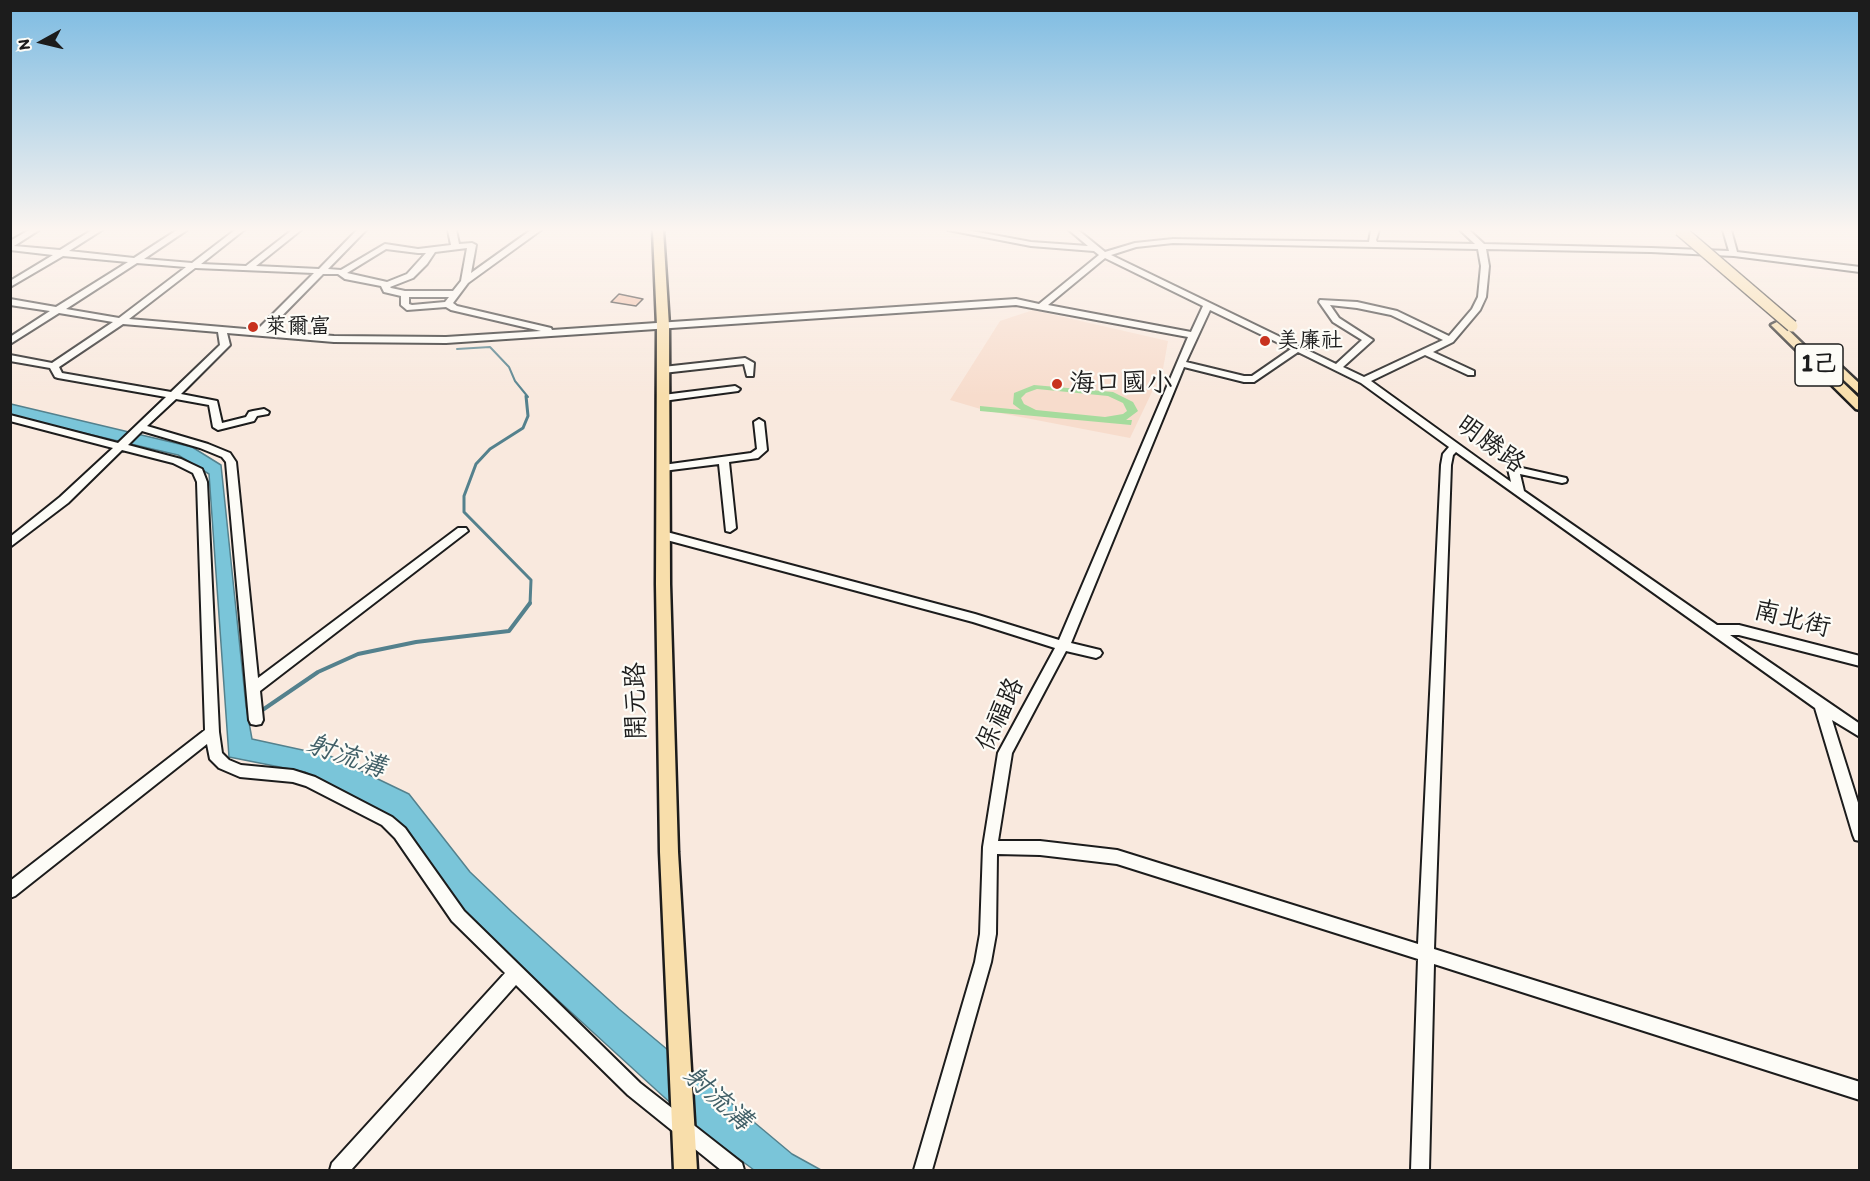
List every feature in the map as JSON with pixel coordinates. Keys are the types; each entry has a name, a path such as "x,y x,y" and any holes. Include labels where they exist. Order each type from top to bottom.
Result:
{"main road":[{"name":"開元路","path":"661,285 669,852 686,1170"},
{"name":"1己","path":"1734,285 1860,406"},
{"name":"1己","path":"1744,285 1792,326 1860,391"}],"street":[{"path":"10,341 101,285"},
{"path":"10,358 54,366 122,321 170,285"},
{"path":"259,333 307,285"},
{"path":"387,285 387,290 405,294 454,294"},
{"path":"448,304 462,285"},
{"path":"1042,306 1064,285"},
{"name":"明勝路","path":"1167,285 1364,381 1455,448 1860,732"},
{"path":"1364,381 1450,340 1463,328 1482,297 1483,285"},
{"path":"405,294 405,305 410,308 448,304 454,308 539,327 555,333"},
{"path":"10,302 122,321 334,339 434,340 1016,302 1193,334"},
{"path":"1338,367 1368,340 1336,320 1323,302 1357,305 1394,313 1450,340"},
{"name":"保福路","path":"923,1170 983,962 988,934 990,848 1005,753 1063,646 1193,334 1208,305"},
{"path":"10,543 64,500 175,396 225,345 222,330"},
{"path":"1181,363 1244,379 1254,379 1298,348"},
{"path":"1426,352 1471,373"},
{"path":"663,370 745,361 749,363 750,374"},
{"path":"54,366 58,375 214,403 218,427 250,419 253,414 264,412"},
{"path":"663,398 735,389"},
{"path":"10,418 123,445 198,471 202,482 212,732 215,755 240,771 292,776 310,781 387,821 400,833 458,916 634,1089 735,1170"},
{"path":"663,468 754,456 762,450 759,422"},
{"path":"141,429 204,446 226,455 231,462 256,719"},
{"path":"1420,1170 1426,953 1446,465 1448,454 1455,448"},
{"path":"724,460 730,528"},
{"path":"1519,493 1513,469 1562,480"},
{"path":"253,694 462,531"},
{"path":"663,535 975,618 1063,646 1096,652"},
{"name":"南北街","path":"1713,630 1739,630 1860,661"},
{"path":"1821,704 1860,835"},
{"path":"10,891 212,732"},
{"path":"990,848 1023,850 1040,848 1117,857 1860,1091"},
{"path":"339,1170 516,973"}],"shaded area":[{"name":"海口國小","path":"1033,310 1168,341 1163,369 1130,438 984,410 950,400 1000,321"}],"green space":[{"path":"1034,385 1113,392 1133,402 1138,411 1126,420 1132,420 1131,425 980,411 980,406 1021,410 1013,404 1014,393","holes":["1037,389 1108,396 1123,403 1127,411 1123,414 1105,417 1036,410 1024,404 1021,398 1026,393"]}],"water":[{"name":"射流溝","path":"11,404 192,447 221,465 246,706 252,739 330,756 409,794 470,872 512,912 619,1009 792,1154 821,1170 754,1170 699,1129 492,940 451,896 396,820 305,772 229,757 209,474 178,455 11,416"}],"building":[{"path":"619,294 643,299 636,306 611,302"}],"waterway":[{"path":"457,349 490,347 509,367 515,381 528,397"},
{"path":"526,396 528,416 523,428 490,449 476,464 464,496 464,512 531,580 530,604"},
{"path":"261,711 318,672 358,654 416,642 509,631 530,603"}],"place":[{"name":"萊爾富","path":"253,327"},
{"name":"美廉社","path":"1265,341"},
{"name":"海口國小","path":"1057,384"}]}
